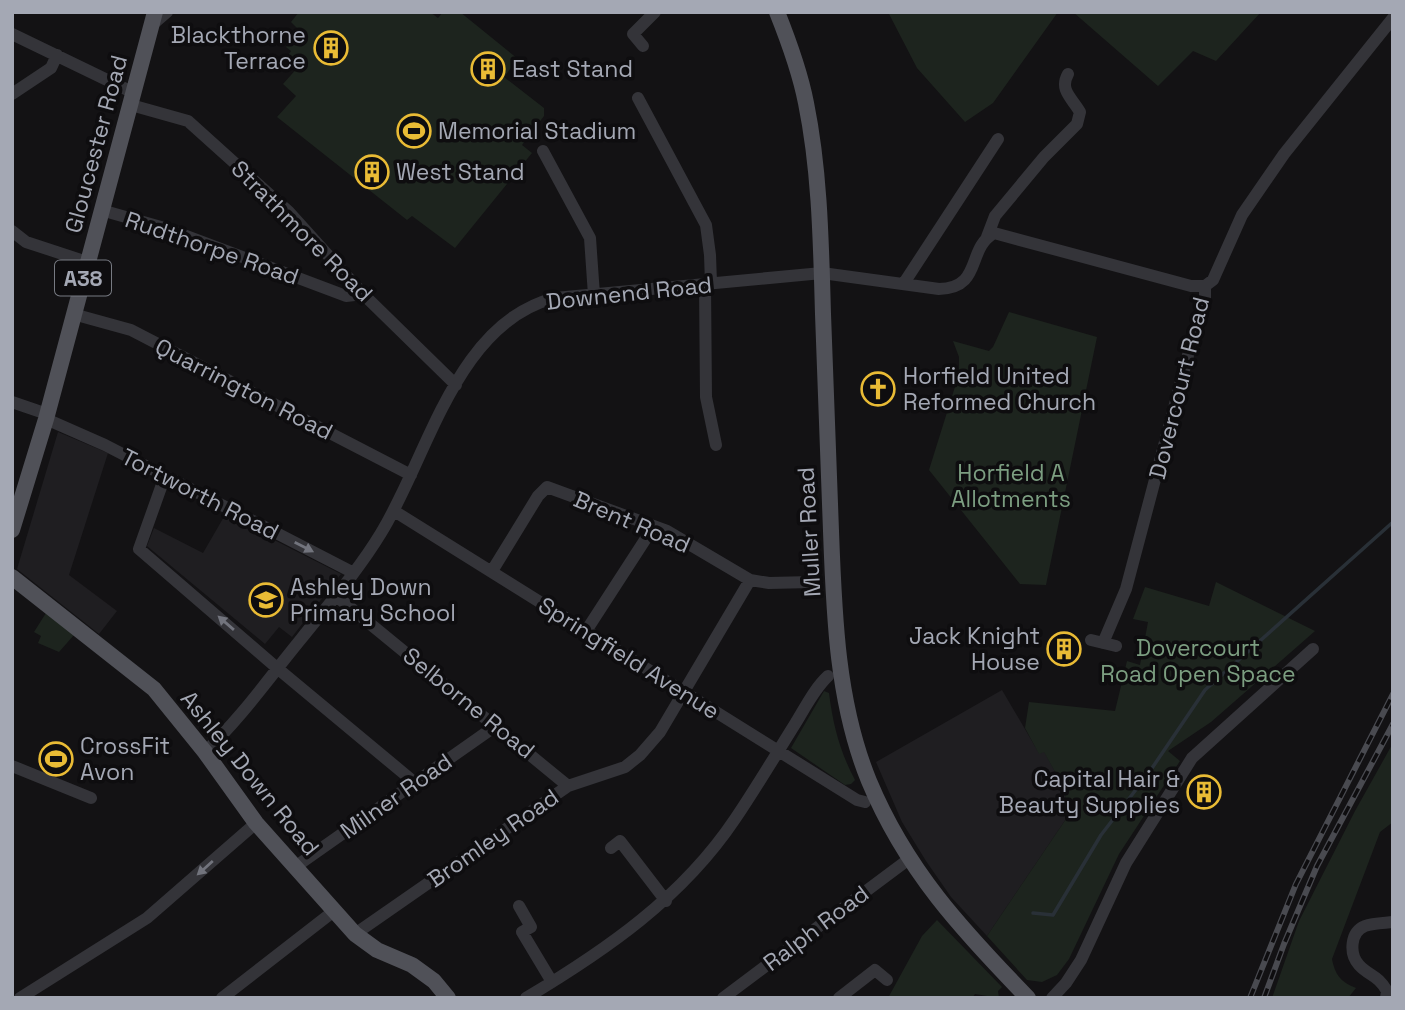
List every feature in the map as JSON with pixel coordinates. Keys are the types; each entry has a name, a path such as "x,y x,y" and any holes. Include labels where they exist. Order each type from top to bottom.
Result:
{"main road":[{"name":"Muller Road","path":"777,12 805,97 818,193 822,273 822,581 850,719 870,783 909,859 966,934 1028,998"},
{"name":"Gloucester Road","path":"12,530 46,416 153,19"},
{"name":"Ashley Down Road","path":"12,577 154,689 205,752 256,823 355,934 377,950 412,965 434,981 448,998"}],"street":[{"path":"153,19 167,12"},
{"path":"643,46 633,34 655,12"},
{"name":"Dovercourt Road","path":"1104,643 1126,589 1192,340 1205,303 1205,286 1213,280 1242,215 1283,154 1393,18"},
{"name":"Strathmore Road","path":"12,34 57,55 133,99 188,121 289,212 363,294 456,384"},
{"path":"12,94 51,68 57,55"},
{"path":"987,237 995,216 1079,121 1080,112 1065,89 1064,82 1068,74"},
{"path":"638,98 706,225 710,255 706,397 716,445"},
{"path":"904,283 998,139"},
{"path":"543,152 590,238 594,295"},
{"name":"Rudthorpe Road","path":"101,210 168,229 346,296 363,294"},
{"path":"12,231 26,242 87,262"},
{"path":"987,237 999,233 1191,286 1205,286"},
{"name":"Downend Road","path":"205,752 244,712 381,534 456,384 491,335 510,317 523,309 555,298 822,273 939,289 961,285 987,237"},
{"name":"Quarrington Road","path":"74,314 131,330 411,475"},
{"name":"Tortworth Road","path":"12,402 104,444 352,572"},
{"path":"165,476 139,548 414,782"},
{"name":"Brent Road","path":"492,571 545,488 556,489 654,526 685,541 750,580 769,583 822,581"},
{"name":"Springfield Avenue","path":"394,511 777,752 857,800 865,802"},
{"path":"586,631 654,526"},
{"name":"Bromley Road","path":"355,934 568,786 625,766 640,755 660,732 750,580"},
{"name":"Selborne Road","path":"335,595 497,725 568,786"},
{"path":"1052,998 1081,960 1126,863 1192,758 1313,649"},
{"path":"526,998 617,940 666,901 700,866 734,821 828,676"},
{"name":"Milner Road","path":"295,867 497,725"},
{"path":"12,766 90,798"},
{"path":"20,998 147,918 256,823"},
{"path":"611,848 620,841 666,901"},
{"name":"Ralph Road","path":"725,997 909,859"},
{"path":"519,906 531,927 522,932 552,982"},
{"path":"222,998 334,911"},
{"path":"1389,993 1377,976 1359,965 1353,956 1352,945 1356,933 1364,926 1393,922"},
{"path":"839,998 875,970 887,980"}],"shaded area":[{"path":"58,432 108,453 69,575 117,611 99,634 17,569"},
{"name":"Ashley Down Primary School","path":"225,515 341,574 292,637 279,627 265,644 147,546 154,528 203,553"},
{"path":"1002,690 1039,753 1044,751 1065,790 1066,819 987,936 951,897 926,861 902,822 876,762"}],"green space":[{"name":"Memorial Stadium","path":"299,12 430,12 438,18 443,12 460,12 518,59 504,77 544,108 544,116 522,145 532,153 455,248 412,216 407,220 277,117 296,96 283,84 299,66 287,57 291,51 286,47 300,31 291,22"},
{"path":"888,12 1058,12 993,103 965,122 917,68"},
{"path":"1073,12 1261,12 1216,61 1193,51 1158,86"},
{"name":"Horfield A Allotments","path":"1009,312 1097,337 1046,585 1020,584 929,470 959,374 959,357 953,341 989,351"},
{"name":"Dovercourt Road Open Space","path":"1216,582 1315,631 1211,722 1168,751 1180,761 1119,854 1069,959 1057,975 1042,982 1027,980 987,936 1066,819 1065,790 1044,752 1039,754 1025,728 1029,702 1115,711 1127,661 1140,665 1148,622 1133,619 1145,587 1209,606"},
{"path":"46,613 74,635 59,652 38,643 41,636 34,632"},
{"path":"824,691 829,693 838,738 855,780 851,784 845,785 791,748"},
{"path":"1393,743 1393,822 1380,832 1332,959 1340,977 1356,988 1348,998 1272,998 1299,921"},
{"path":"937,920 1002,987 998,991 999,998 975,994 972,998 888,998 922,936"}],"waterway":[{"path":"1033,913 1053,915 1101,835 1148,774 1205,690 1393,522"}],"railway":[{"path":"1250,998 1296,884 1393,694"},
{"path":"1264,998 1317,866 1393,724"}],"place":[{"name":"Blackthorne Terrace","path":"331,48"},
{"name":"East Stand","path":"488,69"},
{"name":"Memorial Stadium","path":"414,131"},
{"name":"West Stand","path":"372,172"},
{"name":"Horfield United Reformed Church","path":"878,389"},
{"name":"Ashley Down Primary School","path":"266,600"},
{"name":"Jack Knight House","path":"1064,649"},
{"name":"CrossFit Avon","path":"56,759"},
{"name":"Capital Hair & Beauty Supplies","path":"1204,792"}]}
